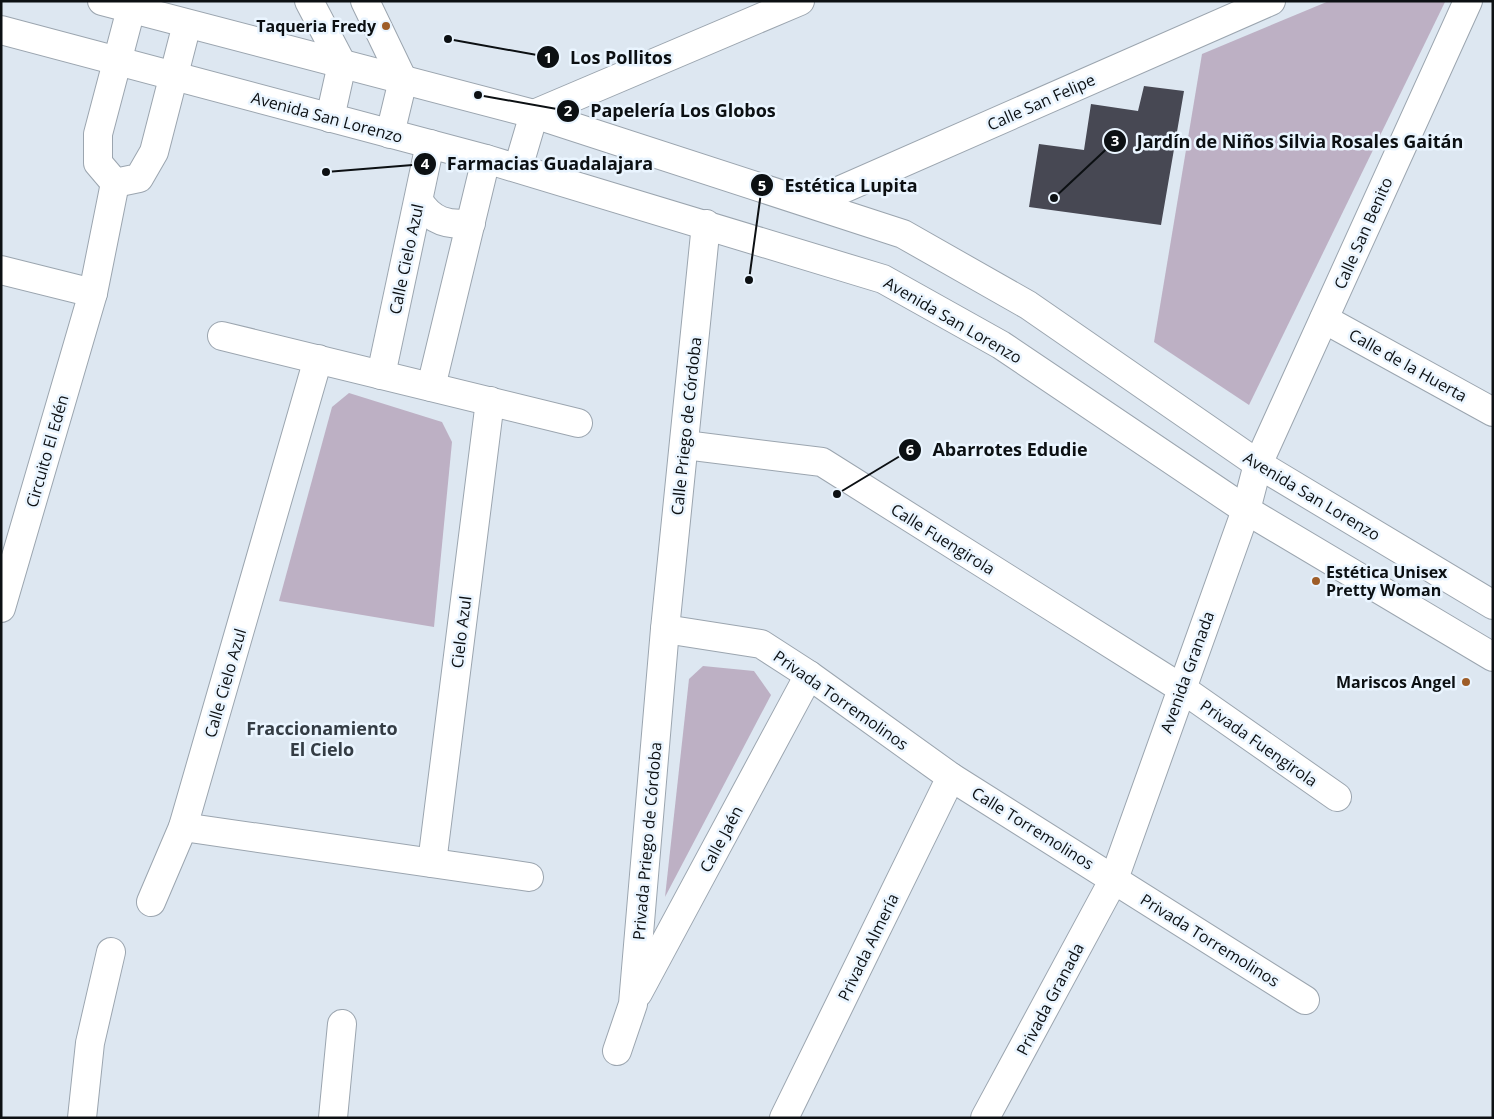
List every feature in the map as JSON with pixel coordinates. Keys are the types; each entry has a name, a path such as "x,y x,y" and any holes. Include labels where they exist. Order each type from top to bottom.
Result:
{"street":[{"name":"Avenida San Lorenzo","path":"102,1 534,114 904,234 1028,305 1258,464 1493,605"},
{"path":"309,1 342,64 330,118"},
{"path":"365,1 403,80 390,134"},
{"path":"518,168 534,114 800,1"},
{"name":"Calle San Felipe","path":"811,203 1271,1"},
{"name":"Calle San Benito","path":"1258,464 1468,1"},
{"path":"131,9 98,134 98,163 114,183 139,178 154,152 187,24"},
{"name":"Avenida San Lorenzo","path":"1,30 518,168 883,279 1001,345 1246,510 1493,657"},
{"name":"Calle Cielo Azul","path":"381,374 430,144"},
{"path":"431,387 486,159"},
{"name":"Circuito El Edén","path":"1,608 93,293 114,183"},
{"path":"419,201 431,217 440,221 449,224 471,223"},
{"name":"Calle Priego de Córdoba","path":"665,628 706,224"},
{"path":"1,270 93,293"},
{"name":"Calle de la Huerta","path":"1324,318 1493,412"},
{"path":"222,336 578,423"},
{"name":"Calle Cielo Azul","path":"151,902 183,827 318,359"},
{"name":"Cielo Azul","path":"432,863 490,402"},
{"name":"Calle Fuengirola","path":"685,445 822,462 1181,688"},
{"name":"Avenida Granada","path":"1114,879 1246,510 1258,464"},
{"name":"Privada Torremolinos","path":"665,628 761,644 808,675 951,777"},
{"name":"Privada Priego de Córdoba","path":"617,1051 633,1004 665,628"},
{"name":"Calle Jaén","path":"633,1004 808,675"},
{"name":"Privada Fuengirola","path":"1181,688 1337,797"},
{"name":"Calle Torremolinos","path":"951,777 1114,879"},
{"name":"Privada Almería","path":"784,1118 951,777"},
{"path":"183,827 529,877"},
{"name":"Privada Torremolinos","path":"1114,879 1305,1000"},
{"name":"Privada Granada","path":"985,1118 1114,879"},
{"path":"82,1118 90,1043 111,952"},
{"path":"333,1118 342,1024"}],"shaded area":[{"path":"1329,1 1445,2 1249,405 1154,342 1202,54"},
{"path":"349,393 442,422 452,442 434,627 279,601 332,407"},
{"path":"703,666 754,671 771,695 665,897 689,679"}],"building":[{"path":"1144,86 1184,91 1161,225 1029,207 1039,144 1084,150 1091,104 1138,111"}],"place":[{"name":"Taqueria Fredy","path":"386,26"},
{"name":"Los Pollitos","path":"448,39"},
{"name":"Papelería Los Globos","path":"478,95"},
{"name":"Farmacias Guadalajara","path":"326,172"},
{"name":"Jardín de Niños Silvia Rosales Gaitán","path":"1054,198"},
{"name":"Estética Lupita","path":"749,280"},
{"name":"Abarrotes Edudie","path":"837,494"},
{"name":"Estética Unisex Pretty Woman","path":"1316,581"},
{"name":"Mariscos Angel","path":"1466,682"}],"district":[{"name":"Fraccionamiento El Cielo","path":"322,740"}]}
